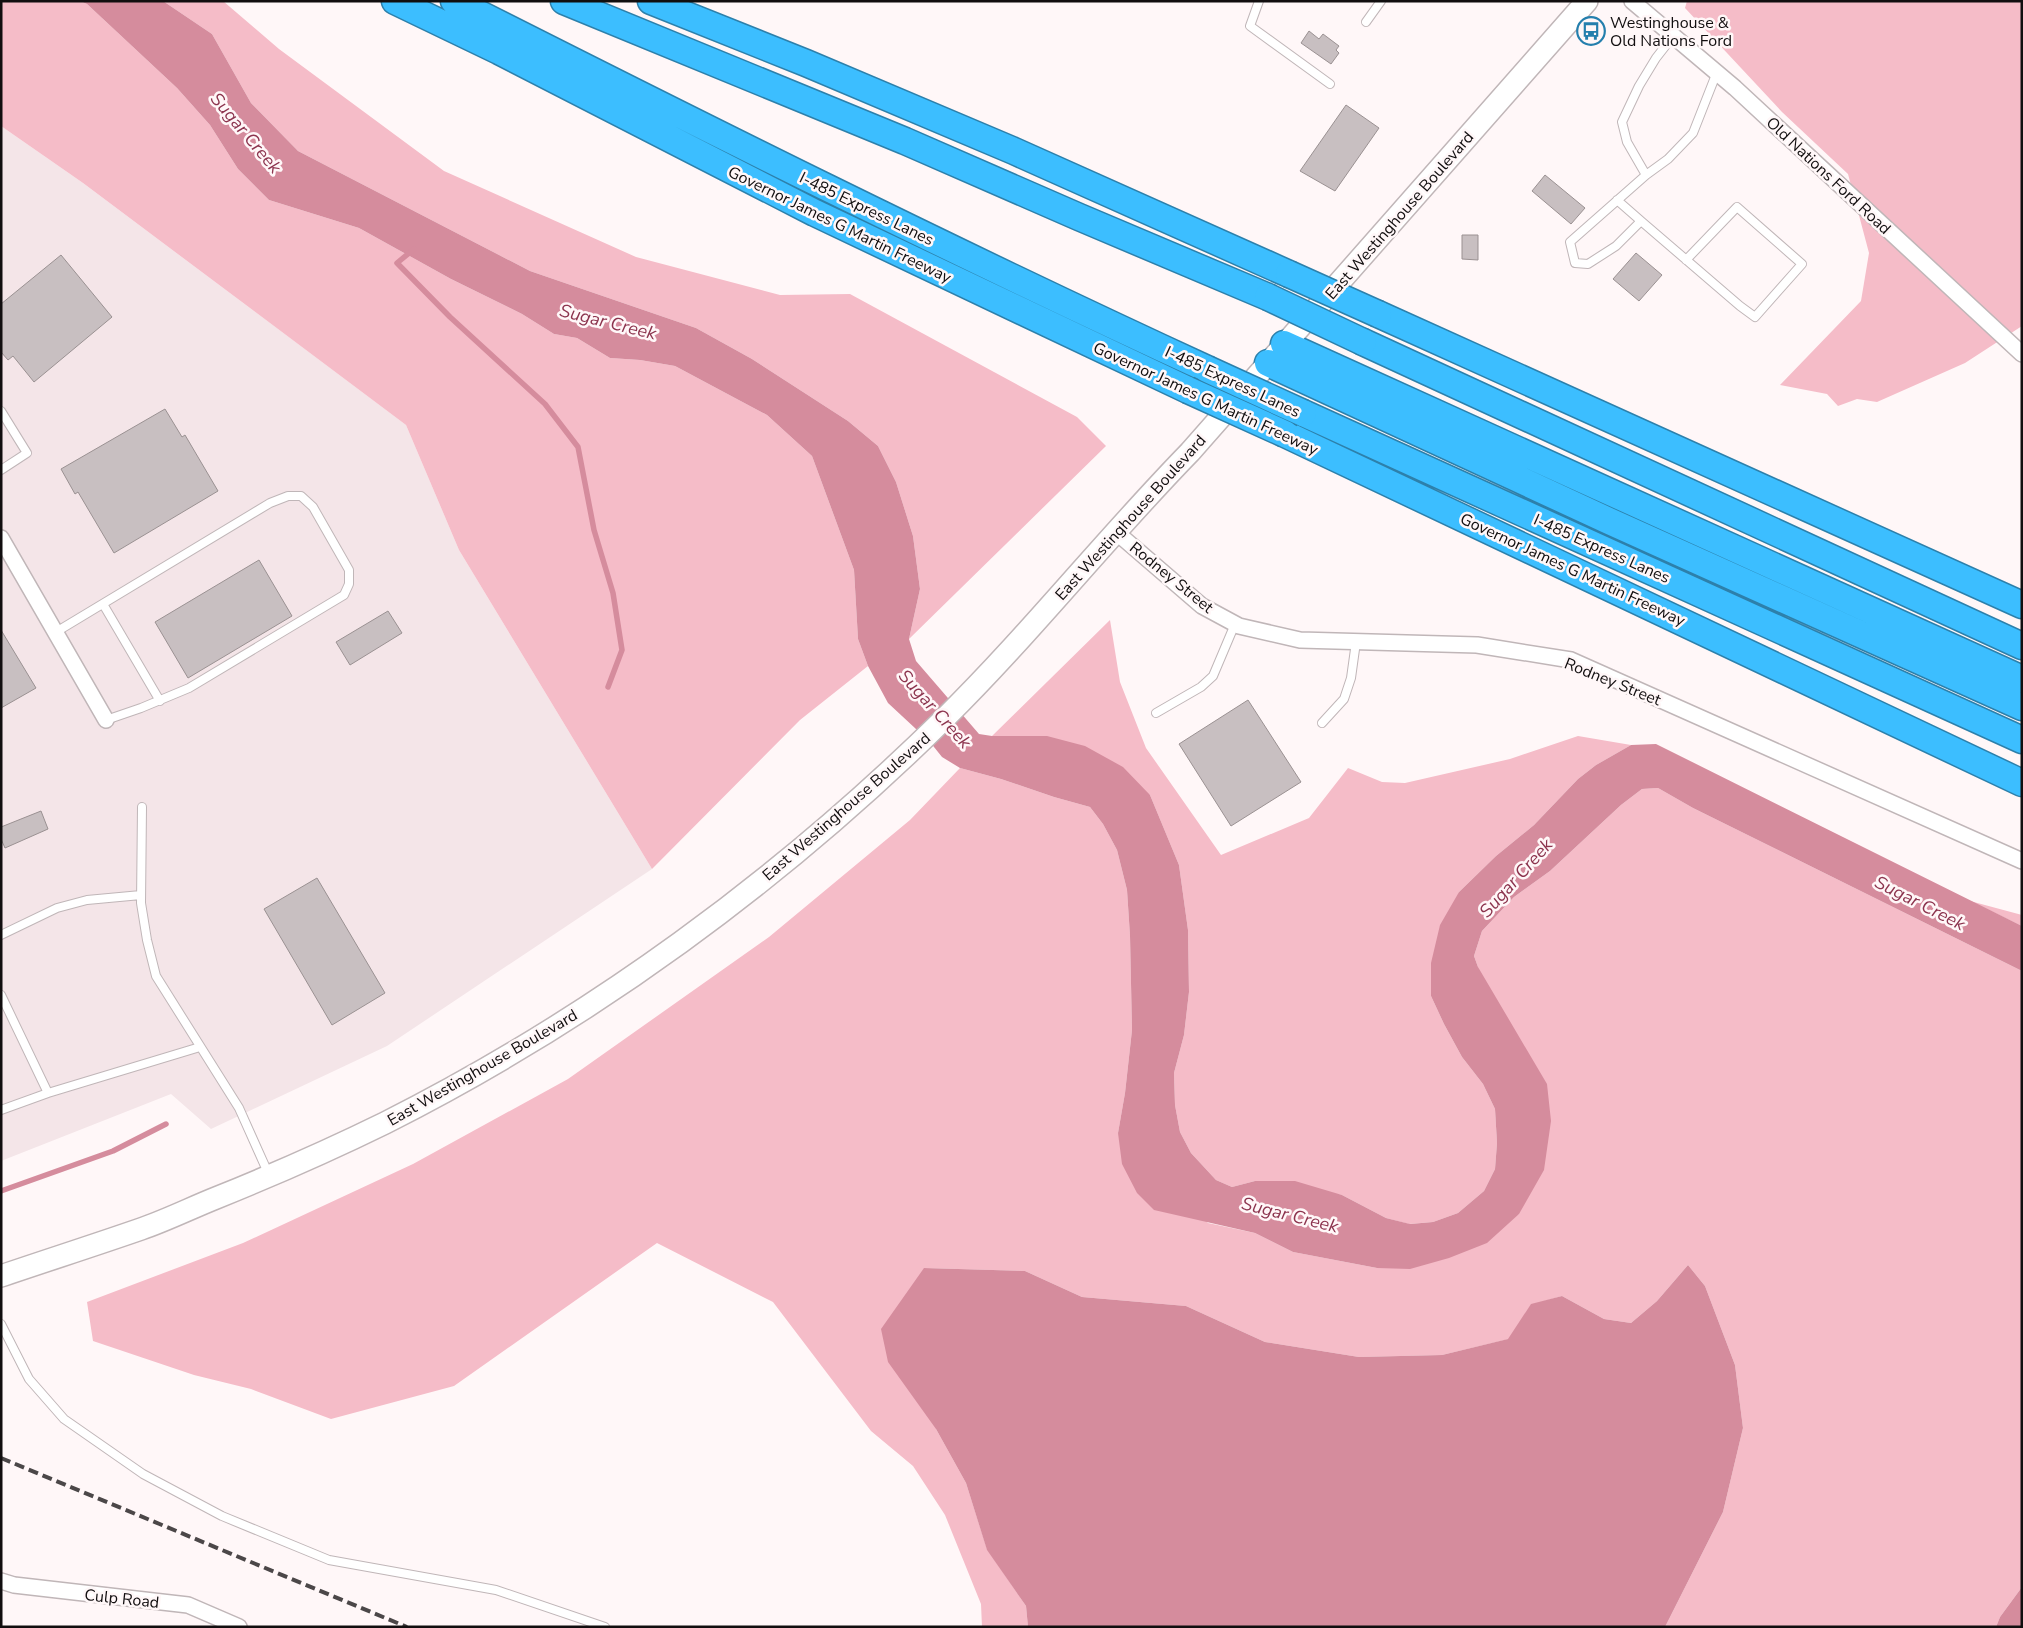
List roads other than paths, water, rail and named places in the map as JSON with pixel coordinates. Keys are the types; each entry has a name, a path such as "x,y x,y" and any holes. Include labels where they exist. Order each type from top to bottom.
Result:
{"highway":[{"name":"Governor James G Martin Freeway","path":"395,1 499,51 815,213 1188,390 1515,541 2022,783"},
{"name":"I-485 Express Lanes","path":"454,1 847,199 1032,288 2022,740"},
{"path":"564,1 906,141 1268,297 2022,646"},
{"path":"644,1 906,141"},
{"path":"651,1 806,63 996,143 2022,605"},
{"path":"1276,354 2022,679"},
{"path":"1276,354 1609,521 2022,707"}],"main road":[{"name":"East Westinghouse Boulevard","path":"1,1276 144,1228 270,1176 384,1123 493,1065 584,1010 679,944 831,822 932,731 989,672 1141,502 1190,452 1587,1"}],"street":[{"name":"Old Nations Ford Road","path":"1632,1 1718,72 2022,354"},
{"name":"Rodney Street","path":"1116,532 1202,606 1235,624 1300,640 1477,644 1571,660 2022,861"},
{"path":"1,538 106,720"},
{"name":"Culp Road","path":"1,1581 14,1586 188,1605 239,1627"}],"lane":[{"path":"1259,1 1250,26 1330,84"},
{"path":"1366,22 1381,1"},
{"path":"1646,175 1627,142 1622,122 1639,86 1656,58 1674,35"},
{"path":"1641,221 1616,246 1588,264 1575,263 1570,242 1646,175 1668,159 1693,133 1718,72"},
{"path":"1617,200 1686,260 1755,317 1802,264 1737,207 1686,260"},
{"path":"1,411 27,453 1,470"},
{"path":"56,632 270,503 288,496 301,496 314,507 349,570 349,584 344,595 189,688 160,701 106,720"},
{"path":"103,604 160,701"},
{"path":"1156,713 1201,687 1213,676 1235,624"},
{"path":"1322,723 1344,699 1351,678 1356,642"},
{"path":"142,807 141,895 146,940 156,976 239,1108 270,1176"},
{"path":"1,935 56,908 80,902 141,895"},
{"path":"1,995 48,1093"},
{"path":"1,1110 48,1093 200,1047"},
{"path":"1,1324 29,1379 64,1419 143,1474 222,1516 329,1560 496,1590 605,1627"}],"water":[{"name":"Sugar Creek","path":"80,1 163,1 212,34 251,103 298,151 530,271 696,328 752,359 848,421 878,446 896,482 913,536 920,589 909,639 916,661 979,734 992,736 1047,736 1085,746 1123,767 1150,795 1179,865 1188,930 1189,992 1184,1035 1174,1073 1175,1105 1180,1132 1191,1153 1216,1180 1232,1187 1255,1181 1295,1181 1342,1195 1386,1218 1410,1224 1433,1222 1458,1213 1484,1191 1495,1169 1497,1143 1495,1109 1483,1084 1462,1057 1431,996 1431,963 1440,925 1459,892 1496,856 1534,825 1578,779 1596,765 1631,745 1656,744 2022,926 2022,971 1693,808 1658,788 1642,789 1621,805 1550,871 1514,897 1482,931 1474,956 1478,967 1547,1084 1551,1121 1544,1170 1519,1214 1487,1243 1449,1258 1410,1269 1377,1268 1293,1252 1255,1233 1154,1210 1137,1193 1122,1164 1118,1133 1125,1093 1132,1030 1127,890 1117,850 1103,824 1090,807 960,768 942,757 930,742 888,703 868,666 858,639 854,570 812,456 767,415 675,366 640,360 610,358 577,338 554,334 522,314 451,279 359,228 269,200 238,169 210,125 177,88 87,4"},
{"path":"1688,1265 1705,1286 1735,1365 1743,1428 1723,1512 1665,1627 1028,1627 1026,1606 987,1550 966,1483 936,1429 888,1362 881,1329 924,1268 1025,1271 1082,1297 1186,1306 1265,1342 1359,1357 1442,1355 1508,1339 1531,1304 1562,1296 1604,1319 1631,1323 1657,1301"},
{"path":"2022,1587 2022,1627 1996,1627 2000,1617"}],"waterway":[{"path":"414,249 397,263 450,317 545,404 578,447 594,530 613,593 622,650 608,687"},
{"path":"1,1191 113,1151 166,1124"}],"railway":[{"path":"1,1458 407,1627"}],"place":[{"name":"Westinghouse & Old Nations Ford","path":"1591,31"}]}
